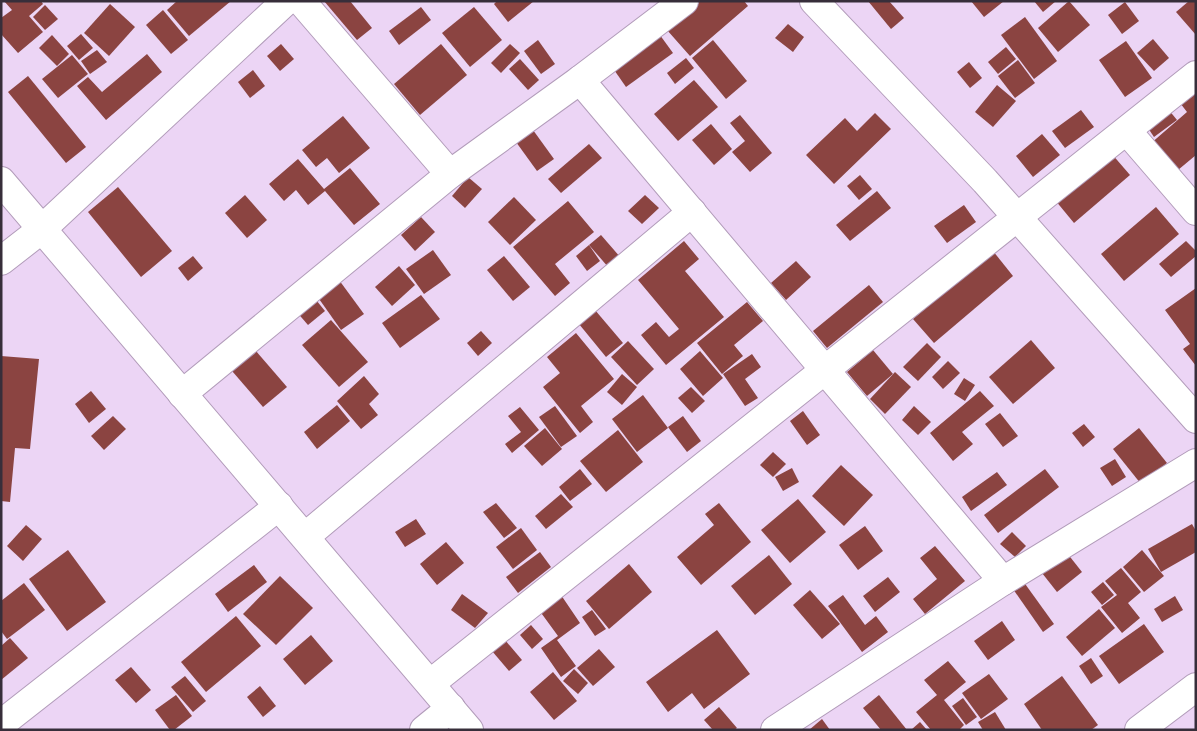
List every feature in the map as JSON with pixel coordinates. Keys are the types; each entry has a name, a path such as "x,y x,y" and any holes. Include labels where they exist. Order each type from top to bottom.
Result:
{"street":[{"path":"1,261 42,229 286,1"},
{"path":"301,1 450,174"},
{"path":"182,394 450,174 580,80 684,1"},
{"path":"814,1 1018,218 1196,419"},
{"path":"431,683 1196,75"},
{"path":"580,80 1003,581"},
{"path":"1127,131 1196,211"},
{"path":"1,181 182,394 306,536 469,730"},
{"path":"306,536 692,212"},
{"path":"775,730 1003,581 1196,463"},
{"path":"1,724 280,506"},
{"path":"1139,730 1196,687"},
{"path":"424,730 451,708"}],"building":[{"path":"4,1 41,1 43,4 29,16 43,32 18,53 1,34 1,18 12,10"},
{"path":"177,1 231,1 189,36 167,10"},
{"path":"324,1 350,1 372,28 357,40"},
{"path":"497,1 534,1 508,22 494,4"},
{"path":"698,1 744,1 748,6 690,56 667,30 699,3"},
{"path":"868,1 889,1 904,18 891,29"},
{"path":"971,1 1004,1 984,17"},
{"path":"1034,1 1056,1 1043,12"},
{"path":"1069,1 1090,25 1058,52 1038,28"},
{"path":"1189,1 1196,1 1196,35 1176,12"},
{"path":"1125,2 1139,21 1122,34 1108,15"},
{"path":"110,4 135,27 109,56 84,33"},
{"path":"45,5 58,19 45,30 33,17"},
{"path":"421,7 431,20 399,45 389,31"},
{"path":"474,7 502,40 470,67 442,33"},
{"path":"163,10 188,40 171,54 146,25"},
{"path":"1025,17 1057,61 1034,79 1001,35"},
{"path":"788,24 804,37 793,52 775,38"},
{"path":"657,31 673,53 626,87 610,64"},
{"path":"81,34 93,48 79,60 67,46"},
{"path":"52,35 69,54 57,66 39,48"},
{"path":"1153,39 1169,58 1154,71 1137,53"},
{"path":"538,40 555,64 541,74 524,51"},
{"path":"713,40 747,81 726,99 692,58"},
{"path":"1126,41 1152,78 1125,97 1099,60"},
{"path":"281,44 294,59 280,71 267,56"},
{"path":"441,44 467,75 420,115 394,84"},
{"path":"510,44 520,53 501,73 491,63"},
{"path":"1006,47 1016,59 998,74 988,62"},
{"path":"97,50 107,62 90,74 81,61"},
{"path":"147,54 162,72 106,120 77,86 88,77 102,92"},
{"path":"72,55 88,74 58,98 42,79"},
{"path":"686,58 694,68 675,84 667,73"},
{"path":"520,59 539,80 528,90 509,69"},
{"path":"1018,60 1035,83 1015,98 998,76"},
{"path":"969,62 982,78 970,88 957,72"},
{"path":"253,70 265,86 250,98 238,82"},
{"path":"28,76 86,147 66,163 8,92"},
{"path":"694,80 718,107 678,141 654,114"},
{"path":"1196,84 1196,155 1166,180 1142,151 1187,112 1177,99"},
{"path":"997,85 1016,101 993,127 975,112"},
{"path":"1168,109 1177,120 1154,137 1146,125"},
{"path":"1081,110 1094,127 1065,148 1052,131"},
{"path":"875,113 891,129 834,184 806,155 845,118 857,131"},
{"path":"740,115 772,153 750,172 732,152 745,141 730,123"},
{"path":"343,116 370,148 339,173 327,158 316,167 302,150"},
{"path":"711,124 732,149 714,165 692,140"},
{"path":"533,130 554,159 537,171 516,142"},
{"path":"1042,134 1060,155 1033,177 1016,156"},
{"path":"589,144 602,158 561,193 548,179"},
{"path":"1111,153 1130,175 1074,223 1055,200"},
{"path":"298,159 324,189 350,168 380,204 354,225 325,191 308,205 296,190 284,201 269,184"},
{"path":"860,175 872,189 859,200 847,186"},
{"path":"468,177 482,189 465,208 452,196"},
{"path":"118,187 172,251 141,277 88,212"},
{"path":"877,191 891,208 850,241 836,225"},
{"path":"245,195 267,220 247,238 225,213"},
{"path":"645,195 659,208 642,224 628,211"},
{"path":"514,197 536,220 510,245 488,222"},
{"path":"568,201 594,232 555,264 570,283 555,296 513,247"},
{"path":"964,205 976,222 947,243 934,226"},
{"path":"1156,207 1179,234 1124,281 1101,254"},
{"path":"421,217 435,232 415,251 401,235"},
{"path":"601,235 621,258 609,268 589,245"},
{"path":"684,241 699,259 685,271 724,317 666,365 641,335 656,322 669,337 679,329 638,280"},
{"path":"1186,241 1196,251 1196,256 1171,277 1159,264"},
{"path":"589,245 600,261 587,271 576,256"},
{"path":"433,250 451,275 424,294 406,269"},
{"path":"993,251 1013,276 934,343 913,319"},
{"path":"193,256 203,268 188,281 178,268"},
{"path":"504,256 530,287 513,301 487,270"},
{"path":"796,261 811,277 786,300 771,283"},
{"path":"399,266 415,285 392,306 375,287"},
{"path":"339,280 364,314 341,330 317,296"},
{"path":"869,285 883,302 827,348 813,331"},
{"path":"1196,288 1196,366 1183,349 1190,344 1165,310"},
{"path":"312,295 325,311 308,325 295,310"},
{"path":"421,295 440,319 400,348 382,323"},
{"path":"747,302 763,321 734,345 743,356 722,374 697,343"},
{"path":"595,310 623,343 606,357 579,324"},
{"path":"331,320 368,362 339,387 302,345"},
{"path":"481,331 492,343 478,356 467,343"},
{"path":"576,333 614,379 581,406 593,422 580,433 543,387 560,373 547,357"},
{"path":"1031,340 1055,368 1013,404 989,377"},
{"path":"628,341 654,369 637,385 611,357"},
{"path":"927,343 941,357 918,381 903,367"},
{"path":"250,344 287,387 263,407 226,364"},
{"path":"873,350 893,374 867,396 847,372"},
{"path":"700,351 723,378 703,396 680,369"},
{"path":"752,354 761,367 745,379 758,398 745,406 723,374"},
{"path":"1,356 39,359 30,449 15,448 10,502 1,501"},
{"path":"948,361 960,373 943,389 932,377"},
{"path":"895,372 911,387 885,414 870,399"},
{"path":"622,374 637,387 622,405 607,392"},
{"path":"364,376 379,394 369,404 378,415 361,429 337,401"},
{"path":"964,378 975,385 965,401 954,394"},
{"path":"691,387 705,401 692,413 678,398"},
{"path":"91,391 106,409 89,423 75,404"},
{"path":"980,391 994,406 962,432 973,444 953,461 930,433"},
{"path":"643,395 668,428 637,452 612,419"},
{"path":"337,405 350,421 317,449 304,432"},
{"path":"555,406 577,436 561,447 539,417"},
{"path":"914,406 931,422 918,435 902,420"},
{"path":"520,407 539,430 512,453 505,444 521,432 508,416"},
{"path":"803,411 820,435 807,445 790,421"},
{"path":"1000,413 1018,436 1003,447 985,424"},
{"path":"113,416 126,429 104,450 91,436"},
{"path":"683,416 701,441 687,452 668,427"},
{"path":"1084,424 1095,437 1083,447 1072,433"},
{"path":"545,428 562,449 542,466 524,446"},
{"path":"1139,428 1167,463 1141,484 1113,449"},
{"path":"618,430 643,462 606,492 580,461"},
{"path":"773,452 786,464 773,477 760,465"},
{"path":"1115,459 1126,477 1112,486 1100,468"},
{"path":"841,465 873,495 844,526 812,496"},
{"path":"792,468 799,482 783,491 775,477"},
{"path":"580,469 592,484 570,501 559,487"},
{"path":"1045,469 1059,487 998,533 984,515"},
{"path":"997,472 1007,485 971,511 962,497"},
{"path":"561,494 573,507 546,529 535,516"},
{"path":"798,499 826,532 790,563 761,530"},
{"path":"496,503 517,528 504,538 483,512"},
{"path":"719,503 751,542 701,585 677,557 714,525 705,514"},
{"path":"416,519 426,534 405,547 395,532"},
{"path":"1192,524 1196,531 1196,552 1161,572 1148,549"},
{"path":"26,525 42,539 23,561 7,546"},
{"path":"865,526 883,551 858,570 839,545"},
{"path":"521,528 537,550 513,569 496,547"},
{"path":"1012,532 1026,546 1015,557 1000,544"},
{"path":"446,542 464,563 437,585 420,564"},
{"path":"935,546 965,581 925,614 913,599 937,579 920,558"},
{"path":"68,550 106,602 67,631 29,579"},
{"path":"1142,550 1164,576 1144,592 1123,567"},
{"path":"540,552 551,567 518,593 506,577"},
{"path":"1067,553 1082,572 1057,592 1042,573"},
{"path":"769,555 792,584 755,615 731,586"},
{"path":"629,564 652,592 609,629 586,601"},
{"path":"254,565 267,582 228,612 215,594"},
{"path":"1121,568 1141,592 1128,603 1140,618 1122,633 1101,607 1117,595 1105,581"},
{"path":"280,576 313,608 276,645 243,614"},
{"path":"888,577 900,592 875,612 863,596"},
{"path":"1023,581 1054,624 1043,632 1013,589"},
{"path":"1103,582 1114,595 1102,605 1091,592"},
{"path":"24,583 45,610 7,639 1,631 1,601"},
{"path":"810,590 840,624 822,639 793,605"},
{"path":"462,594 488,613 475,628 451,610"},
{"path":"561,595 580,623 557,640 576,666 561,677 541,648 558,636 539,610"},
{"path":"843,595 865,625 876,616 888,632 862,652 828,606"},
{"path":"1175,596 1183,610 1162,622 1154,609"},
{"path":"1099,609 1115,628 1082,656 1066,637"},
{"path":"592,610 606,629 595,636 582,617"},
{"path":"236,616 261,646 206,692 181,662"},
{"path":"1002,621 1015,640 988,660 974,641"},
{"path":"1144,624 1164,652 1119,684 1099,656"},
{"path":"531,625 543,639 532,649 520,635"},
{"path":"717,630 750,674 704,709 692,693 668,712 646,682"},
{"path":"311,635 333,661 305,685 283,659"},
{"path":"10,638 28,658 1,680 1,646"},
{"path":"505,640 522,660 509,671 492,651"},
{"path":"599,649 615,667 593,686 577,668"},
{"path":"1091,658 1103,676 1091,684 1079,666"},
{"path":"948,661 966,682 944,700 964,725 959,730 931,730 916,712 937,695 924,680"},
{"path":"131,667 151,690 136,703 115,680"},
{"path":"574,669 588,683 578,694 563,681"},
{"path":"553,672 577,701 554,720 530,692"},
{"path":"989,674 1008,699 981,719 962,693"},
{"path":"185,676 206,701 193,712 171,687"},
{"path":"1062,676 1098,725 1091,730 1042,730 1024,704"},
{"path":"260,686 276,706 263,717 247,697"},
{"path":"176,695 192,716 174,730 170,730 155,710"},
{"path":"879,695 907,730 881,730 863,708"},
{"path":"963,698 977,717 966,725 952,706"},
{"path":"719,707 737,728 734,730 713,730 704,720"},
{"path":"995,712 1006,730 983,730 978,722"},
{"path":"822,719 830,730 809,730"},
{"path":"920,722 927,730 911,730"}]}
